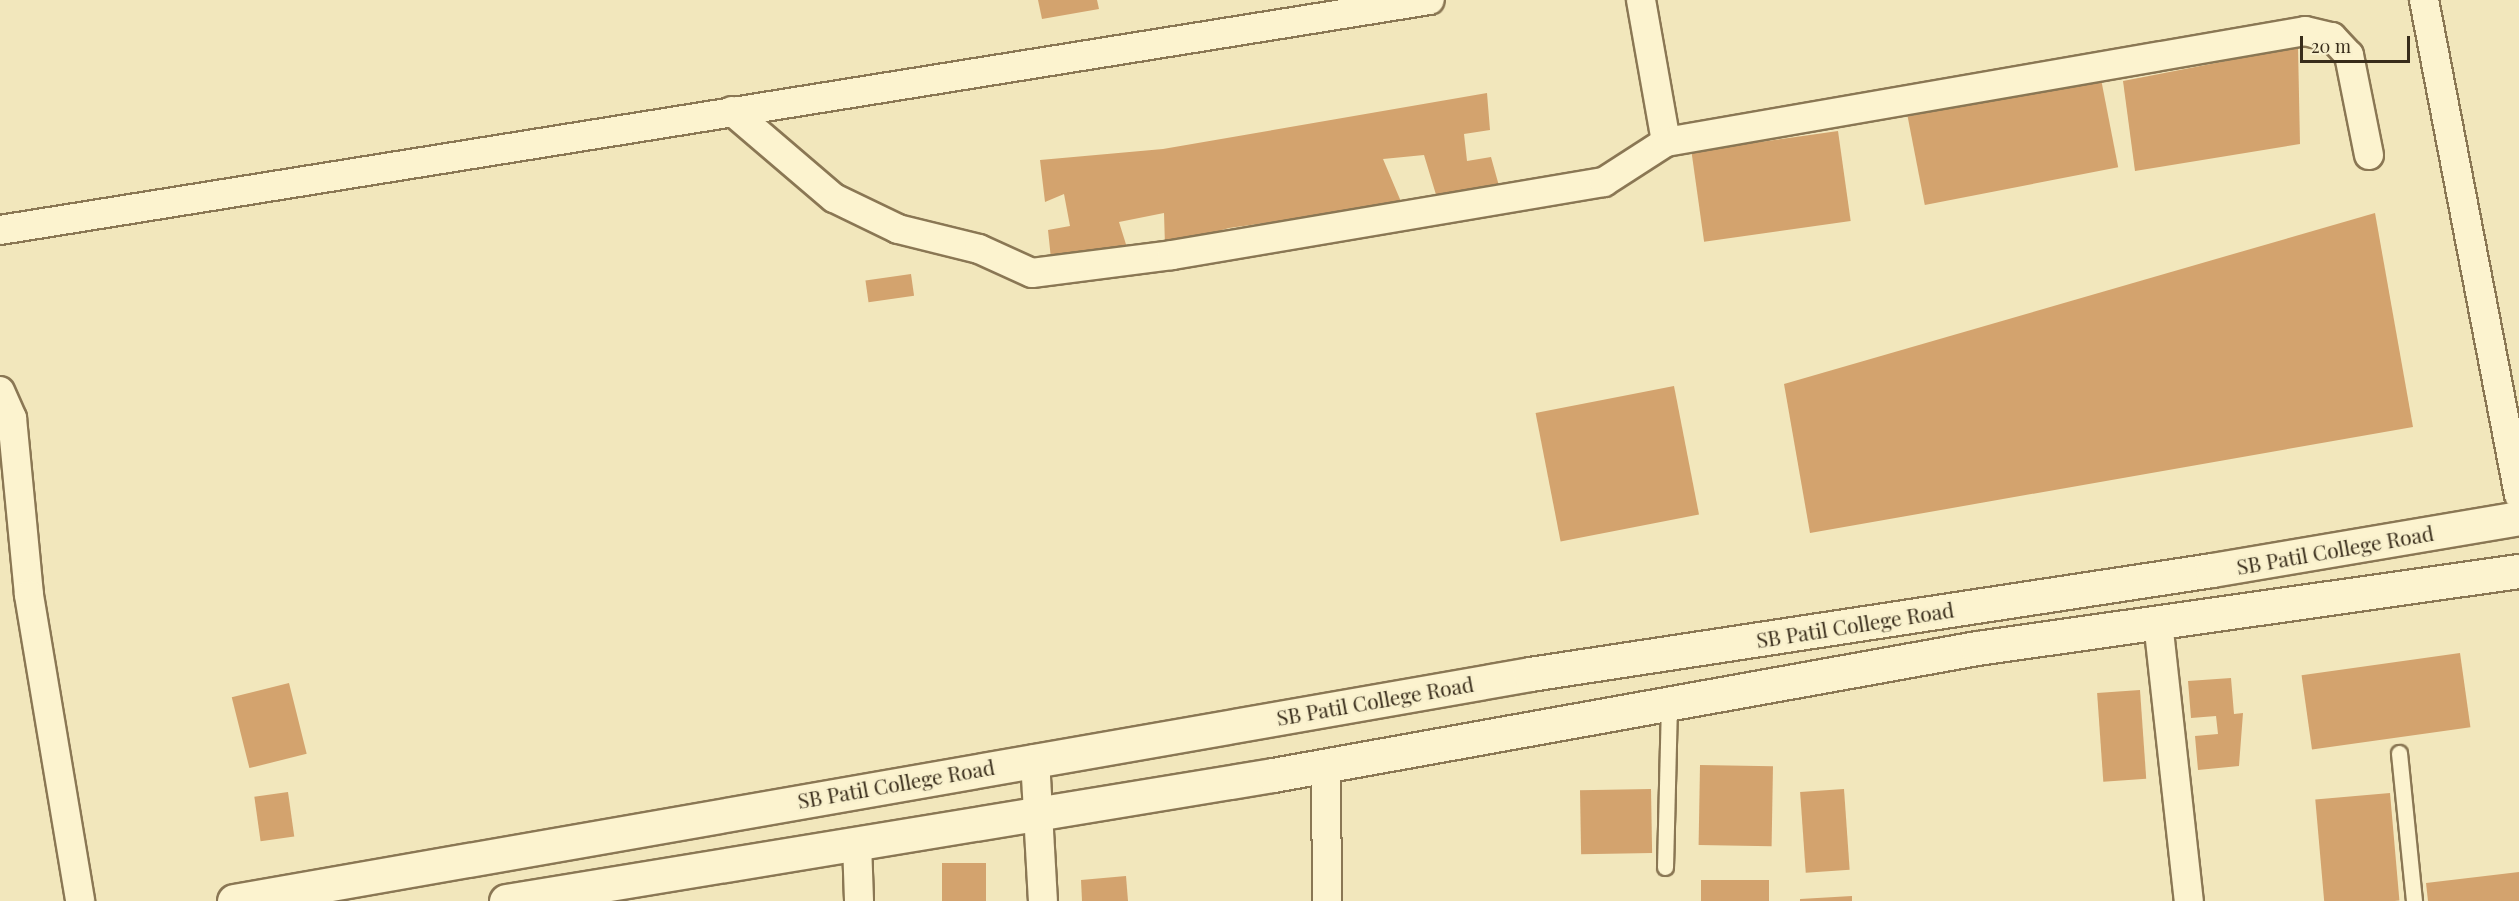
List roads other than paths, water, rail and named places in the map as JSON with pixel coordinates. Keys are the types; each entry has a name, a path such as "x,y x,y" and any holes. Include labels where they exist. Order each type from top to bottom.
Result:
{"street":[{"path":"0,230 1430,0"},
{"path":"1641,0 1666,142"},
{"path":"2424,0 2519,495"},
{"path":"732,111 834,198 898,230 979,249 1032,273 1172,255 1604,182 1666,142 2305,31 2332,37 2349,55 2369,155"},
{"path":"0,392 12,418 29,595 80,901"},
{"name":"SB Patil College Road","path":"234,901 1530,674 2212,570 2519,518"},
{"name":"SB Patil College Road","path":"506,901 1326,765 1669,703 2158,622 2519,571"},
{"path":"2158,622 2189,901"},
{"path":"1035,759 1041,813 1043,901"},
{"path":"1326,765 1328,901"},
{"path":"857,843 859,901"}],"lane":[{"path":"1665,867 1669,703"},
{"path":"2399,753 2414,901"}]}
